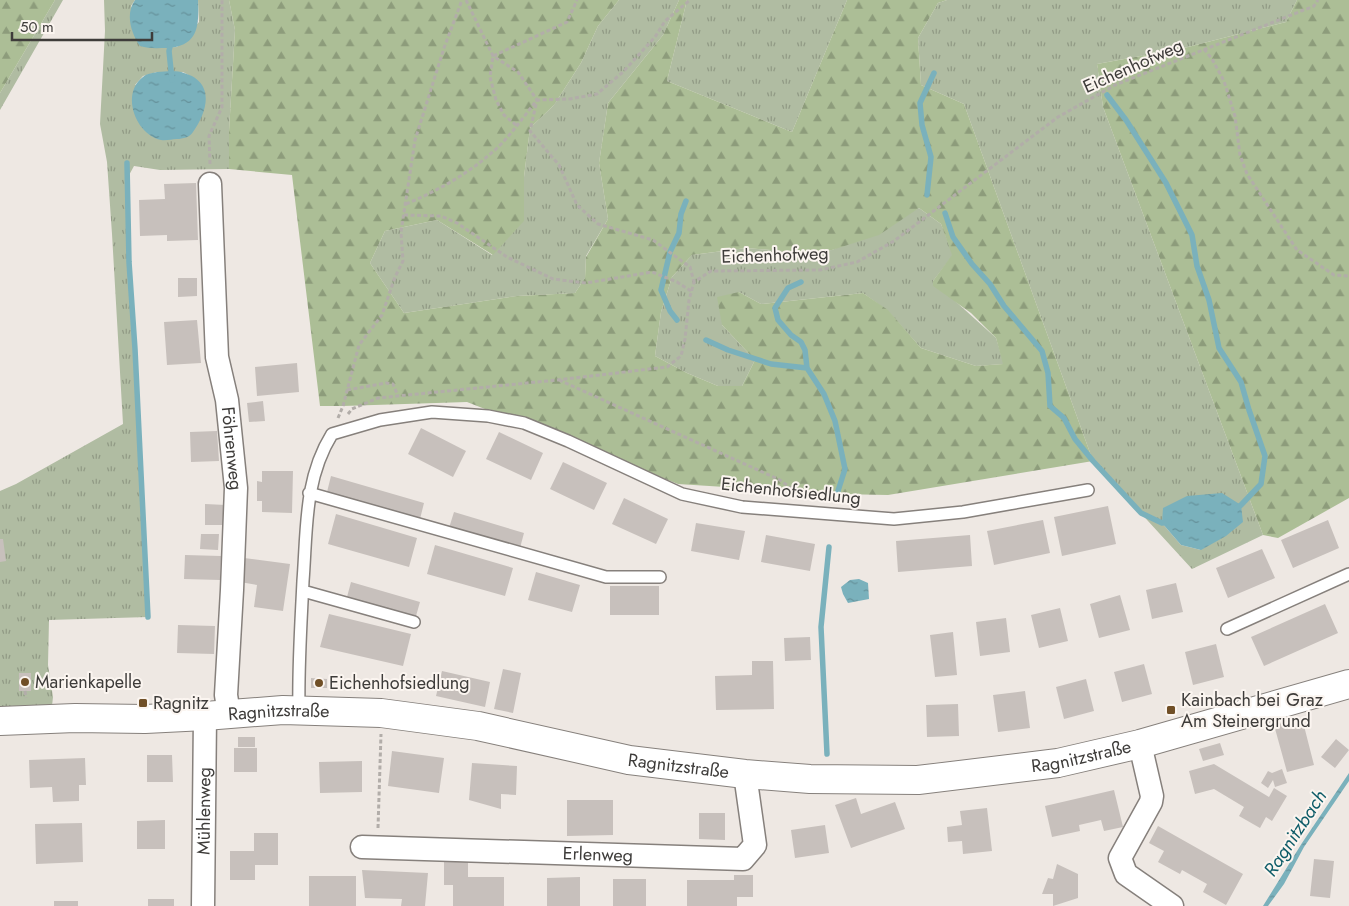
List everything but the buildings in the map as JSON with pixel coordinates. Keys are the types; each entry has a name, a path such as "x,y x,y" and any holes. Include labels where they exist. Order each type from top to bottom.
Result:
{"main road":[{"name":"Ragnitzstraße","path":"0,721 217,715 283,710 381,713 478,726 630,760 745,774 810,779 918,780 1058,762 1140,744 1349,684"}],"street":[{"name":"Föhrenweg","path":"210,184 218,357 227,400 236,488 226,695 217,715"},
{"name":"Mühlenweg","path":"203,906 217,715"},
{"path":"1140,744 1152,796 1151,802 1120,858 1126,874 1172,906"},
{"name":"Erlenweg","path":"370,847 744,859 755,845 745,774"}],"lane":[{"name":"Eichenhofsiedlung","path":"332,434 380,420 432,412 488,416 524,423 568,441 682,494 742,507 894,519 963,512 1088,490"},
{"path":"299,710 298,668 309,493 322,451 332,434"},
{"path":"309,493 606,577 660,577"},
{"path":"1227,629 1349,574"},
{"path":"303,591 414,622"}],"path":[{"path":"210,184 209,136 222,107 222,0"},
{"path":"332,434 352,409 378,398 666,367 681,356 694,282 690,267 653,240 598,224 578,205 559,165 530,131 537,100 518,72 493,56 464,0"},
{"path":"332,434 343,406 358,345 382,315 395,277 403,261 401,232 416,140 444,48 464,0"},
{"path":"493,56 567,22 577,0"},
{"path":"406,204 456,180 498,147 537,100 570,99 598,94 623,72 655,37 665,21 690,0"},
{"name":"Eichenhofweg","path":"694,282 711,272 820,270 857,262 894,241 1058,117 1114,85 1314,6 1318,0"},
{"path":"1204,49 1224,81 1235,116 1240,154 1247,174 1297,250 1334,275 1349,276"},
{"path":"493,56 490,77 496,100 504,115 516,126"},
{"path":"404,215 442,216 507,256 553,279 586,283 652,272 677,282 692,292"},
{"path":"557,380 780,480 826,513"},
{"path":"347,390 386,383 393,384 398,396"},
{"path":"370,847 381,726"}],"green space":[{"path":"0,0 55,0 0,93"},
{"path":"55,0 63,0 0,110 0,93"},
{"path":"104,0 135,0 131,6 155,48 177,47 199,22 198,0 229,0 235,30 229,131 229,169 160,170 134,166 128,177 129,262 148,617 49,620 48,665 53,697 52,706 0,708 0,491 16,484 123,424 107,162 100,124 105,31","holes":["157,72 183,72 194,78 135,85 143,76"]},
{"path":"229,0 619,0 598,26 581,63 554,105 530,128 524,177 524,221 493,255 437,220 385,231 370,263 404,313 517,296 575,293 585,278 586,257 608,219 599,163 608,103 663,35 679,0 687,0 667,81 792,132 847,0 947,0 938,3 918,38 921,85 964,104 1093,461 888,495 837,494 678,484 467,402 320,406 292,175 229,169 229,131 235,30","holes":["919,208 941,224 952,255 933,281 933,286 971,313 996,338 1003,364 976,366 921,348 888,310 863,293 761,304 739,292 717,297 722,325 755,360 742,386 718,386 687,373 655,356 661,312 672,277 692,255 746,248 794,252 832,250 879,235"]},
{"path":"619,0 679,0 663,35 608,103 599,163 608,219 586,256 585,278 575,293 517,296 404,313 370,263 385,231 437,220 492,255 523,221 524,177 530,128 554,105 581,63 598,26"},
{"path":"687,0 847,0 792,132 667,81"},
{"path":"947,0 1297,0 1286,22 1184,48 1097,64 1103,107 1263,535 1192,569 1093,461 964,104 921,85 918,38 938,3","holes":["1162,523 1201,550 1181,545"]},
{"path":"1297,0 1349,0 1349,498 1278,538 1263,535 1103,107 1097,64 1184,48 1286,22"},
{"path":"919,208 941,224 953,255 933,281 996,338 1004,364 976,366 921,348 888,311 863,293 761,304 739,292 722,325 755,360 742,386 718,386 687,373 655,356 661,312 672,277 692,255 746,248 794,252 832,250"}],"water":[{"path":"135,0 198,0 198,18 195,33 186,43 178,46 147,48 140,46 130,23 130,11"},
{"path":"174,71 184,73 194,77 201,83 204,90 205,106 198,124 192,134 182,139 161,140 152,137 138,122 134,113 132,103 136,84 147,74"},
{"path":"1222,493 1241,505 1243,522 1226,536 1201,550 1181,545 1162,523 1163,508 1187,496"},
{"path":"859,579 868,583 869,599 848,603 841,587 850,580"},
{"name":"Ragnitzbach","path":"1349,773 1349,781 1304,847 1284,884 1268,906 1263,906 1302,843"}],"waterway":[{"path":"171,42 169,51 172,80"},
{"path":"927,195 931,157 922,125 920,103 934,73"},
{"path":"1089,82 1100,84"},
{"path":"1107,95 1126,120 1166,183 1192,235 1197,266 1209,300 1219,348 1241,382 1265,456 1261,484 1236,509"},
{"path":"127,163 129,262 148,617"},
{"path":"677,320 670,311 661,290 670,252 679,233 681,214 686,201"},
{"path":"945,213 953,237 972,264 990,284 1004,306 1042,351 1048,373 1050,406 1064,418 1075,439 1141,513 1162,523 1169,522"},
{"path":"801,282 788,288 775,308 778,320 791,335 801,342 805,350 807,368"},
{"path":"706,340 728,350 771,364 807,368 824,394 835,421 845,469 837,494"},
{"path":"827,754 821,627 829,547"}],"place":[{"name":"Marienkapelle","path":"25,682"},
{"name":"Eichenhofsiedlung","path":"319,683"},
{"name":"Ragnitz","path":"143,703"},
{"name":"Kainbach bei Graz Am Steinergrund","path":"1171,710"}]}
